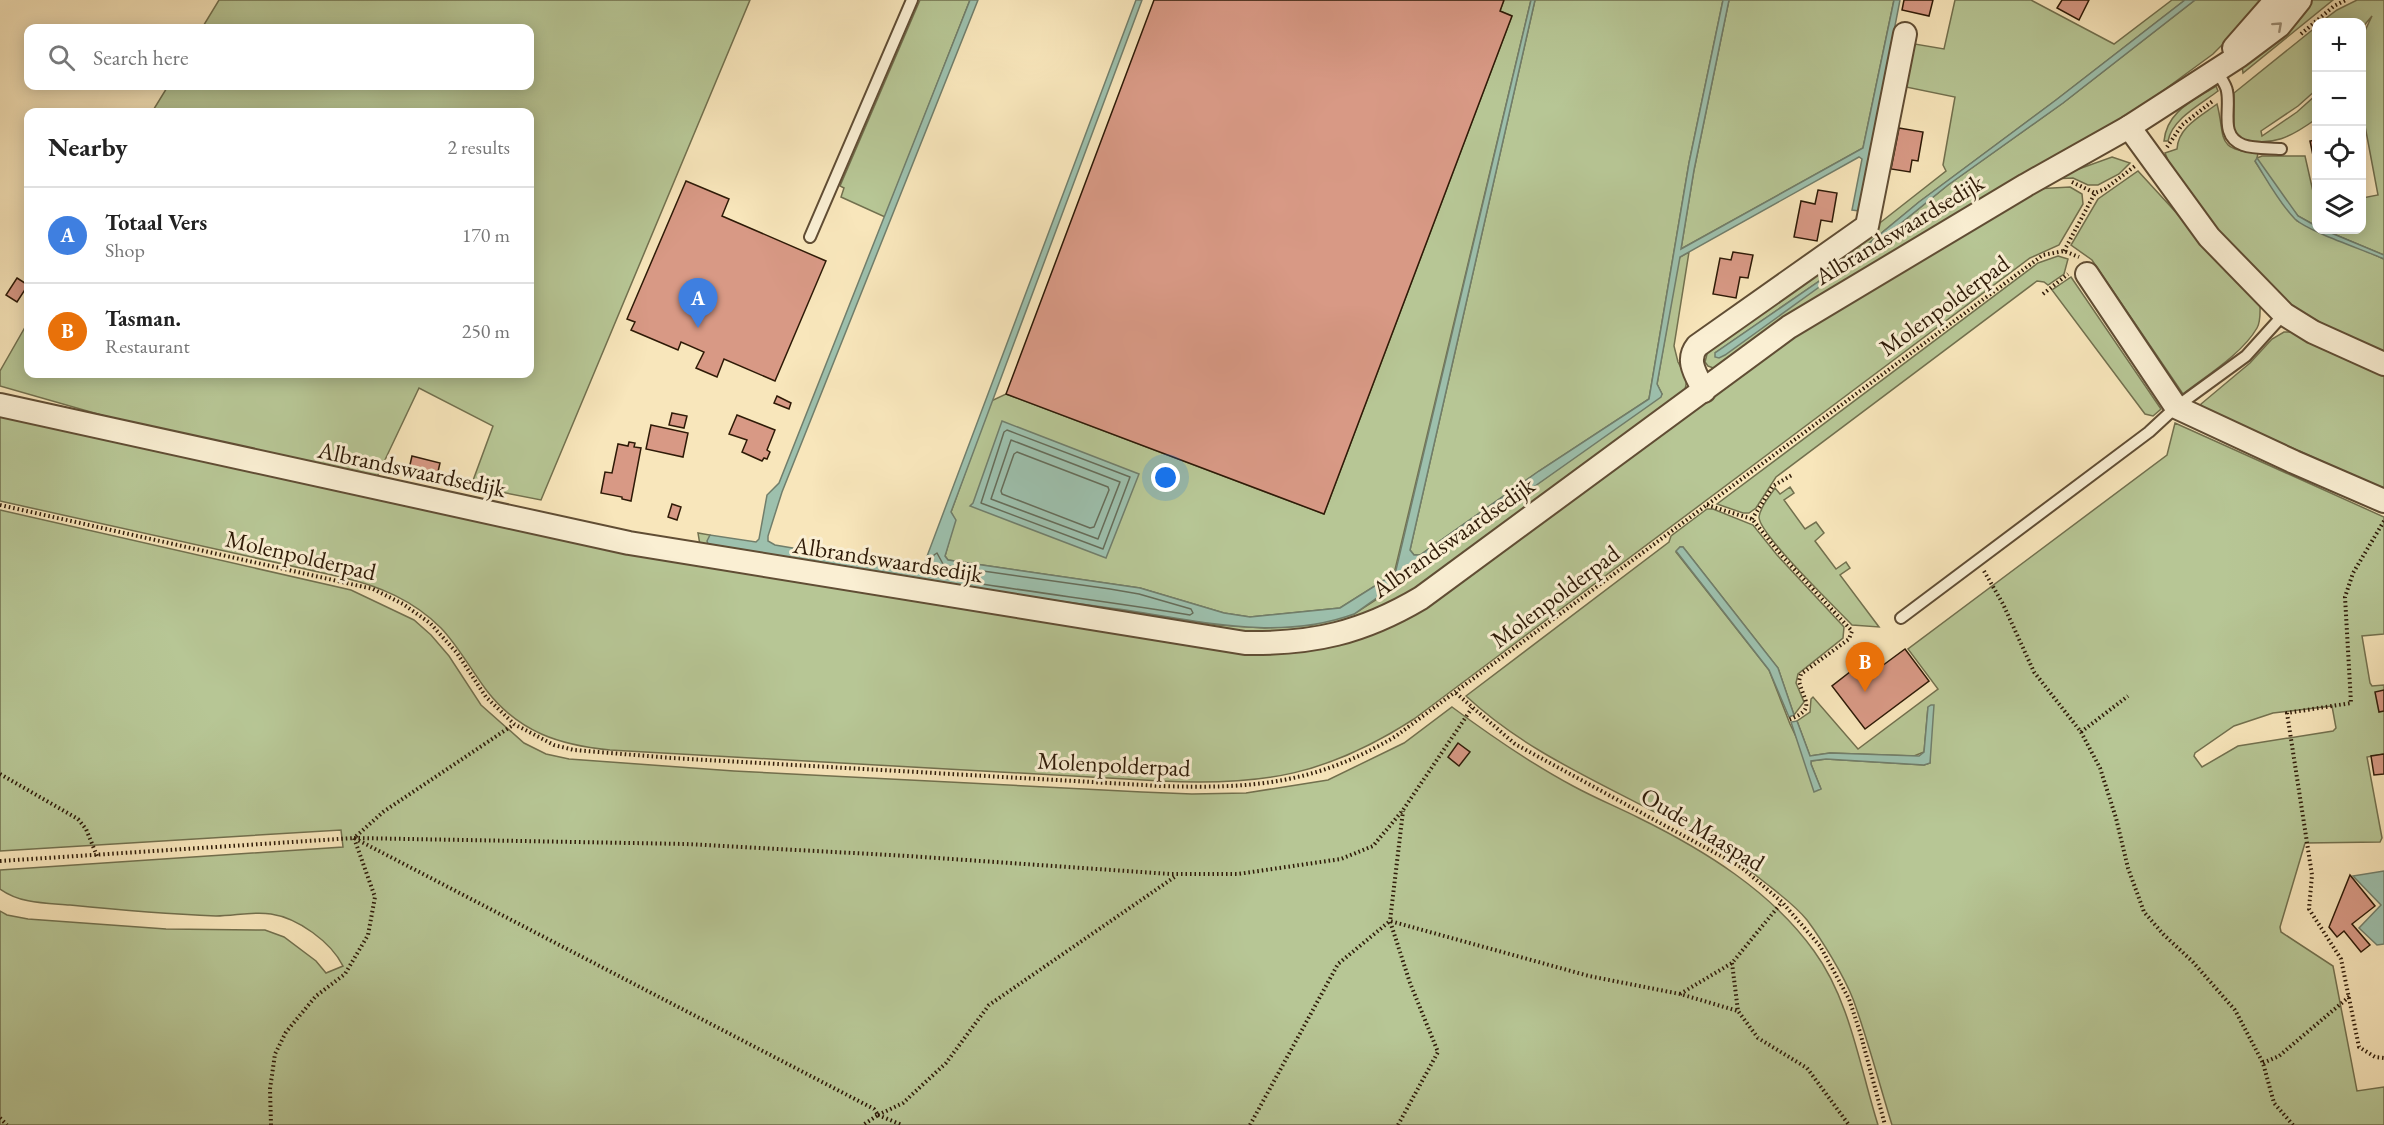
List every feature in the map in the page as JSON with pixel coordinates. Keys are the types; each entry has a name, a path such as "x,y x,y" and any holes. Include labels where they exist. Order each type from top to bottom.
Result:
{"street":[{"name":"Albrandswaardsedijk","path":"2216,70 2276,0"},
{"name":"Albrandswaardsedijk","path":"0,405 630,543 1245,643 1298,642 1339,635 1384,619 1421,598 1764,345 1816,310 2129,127 2239,56 2279,26 2300,0"},
{"name":"Albrandswaardsedijk","path":"1704,391 1691,363 1691,357 1697,346 1867,226 1905,34"},
{"path":"2129,127 2209,237 2284,314 2313,332 2384,364"},
{"path":"2078,265 2176,407 2384,501"}],"lane":[{"path":"810,237 912,0"},
{"path":"2216,70 2227,90 2227,125 2233,139 2244,146 2281,149"},
{"path":"1900,618 2149,432 2176,407 2246,356 2284,314"}],"path":[{"name":"Molenpolderpad","path":"0,505 373,589 403,603 430,623 457,653 486,697 514,724 554,745 574,750 608,754 1161,786 1239,787 1300,777 1325,770 1396,736 2043,255 2064,251 2095,193"},
{"path":"2043,294 2078,265"},
{"path":"1752,519 1773,486 1792,475"},
{"path":"1707,504 1752,519 1782,556 1852,631 1849,639 1801,674 1798,681 1807,702 1806,708 1798,716 1788,720"},
{"path":"2384,521 2353,573 2345,597 2351,703 2288,712 2312,875 2309,909 2341,959 2359,1047 2375,1057 2384,1058"},
{"path":"1978,560 2003,603 2034,672 2081,732 2100,768 2128,867 2144,912 2164,935 2192,961 2235,1010 2263,1063 2274,1102 2293,1125"},
{"name":"Oude Maaspad","path":"1456,693 1515,744 1741,867 1782,902 1820,946 1849,999 1885,1125"},
{"path":"2081,732 2128,696"},
{"path":"0,861 354,838 686,844 1178,874 1238,874 1341,859 1373,846 1403,810 1472,708"},
{"path":"354,838 383,812 514,724"},
{"path":"0,774 78,819 86,829 97,856"},
{"path":"1398,1125 1438,1052 1410,983 1390,921 1403,810"},
{"path":"354,838 874,1109 878,1115 902,1125"},
{"path":"271,1125 270,1089 275,1054 286,1032 316,996 345,974 368,935 375,897 354,838"},
{"path":"863,1125 903,1103 946,1063 989,1005 1178,874"},
{"path":"1680,994 1732,963 1782,902"},
{"path":"1390,921 1589,976 1680,994 1738,1011"},
{"path":"1250,1125 1338,964 1390,921"},
{"path":"1732,963 1738,1011 1758,1038 1807,1068 1849,1125"},
{"path":"2263,1063 2279,1056 2350,996"},
{"path":"0,1118 7,1125"}],"shaded area":[{"path":"219,0 750,0 541,500 471,486 493,426 419,388 375,481 178,437 0,386 0,371 24,329 24,378 534,378 534,108 154,108 166,90 534,90 534,24 204,24"},
{"path":"920,0 970,0 885,217 841,197 844,188 840,186"},
{"path":"1504,0 1531,0 1394,574 1340,608 1250,617 1224,613 1140,588 948,560 945,556 955,520 951,512 991,401 1006,394 1324,514 1512,16 1500,11"},
{"path":"1535,0 1723,0 1689,163 1649,399 1539,471 1420,555 1414,555 1410,550"},
{"path":"1729,0 1894,0 1863,148 1681,249 1694,170"},
{"path":"1955,0 2031,0 2114,44 2172,0 2185,0 1919,202 1844,264 1715,353 1847,267 1948,185 2063,103 2195,0 2267,0 2213,54 2123,120 1716,369 1708,366 1705,362 1708,350 1853,244 1946,171 1943,165 1955,97 1901,86 1909,43 1944,49"},
{"path":"2305,0 2333,0 2243,73 2242,66"},
{"path":"2357,0 2384,0 2384,255 2334,234 2366,234 2366,197 2378,195 2366,131 2366,29 2372,16 2366,23 2366,18 2326,18"},
{"path":"2312,30 2312,94 2261,131 2262,136 2312,99 2312,122 2281,139 2263,142 2241,139 2235,133 2234,127 2234,93"},
{"path":"2216,86 2218,91 2181,119 2168,141 2164,141 2170,122 2176,114 2190,102"},
{"path":"2217,104 2224,140 2234,149 2258,153 2257,158 2305,156 2312,187 2312,224 2298,216 2255,161 2283,204 2297,221 2312,228 2312,234 2327,234 2384,259 2384,352 2312,318 2290,304 2255,274 2224,239 2170,165 2165,153 2177,149 2181,134"},
{"path":"2112,157 2130,163 2119,174 2098,185 2088,185 2073,178 2051,179"},
{"path":"2138,171 2260,304 2259,322 2250,338 2223,364 2183,394 2092,260 2071,245 2098,199"},
{"path":"2070,187 2082,194 2083,204 2059,245 2030,258 1414,719 1382,738 1323,765 1263,778 1198,782 1161,781 591,748 541,734 513,717 487,691 441,628 419,609 395,595 341,577 0,501 0,413 406,506 629,551 1210,645 1340,642 1770,351 2035,189"},
{"path":"1689,252 1674,346 1678,362 1687,379 1685,390 1418,591 1337,627 1246,634 700,545 698,533 710,535 708,544 1013,596 1105,607 1219,625 1265,628 1312,625 1354,614 1662,394 1657,384 1678,262 1680,257"},
{"path":"2058,256 2068,259 2064,274 2048,285 2037,281 1776,477 1756,508 1749,513 1743,513 1717,504 2038,263"},
{"path":"2071,277 2161,409 2153,416 2145,414 2052,290"},
{"path":"2284,332 2292,332 2339,356 2384,375 2384,489 2201,407 2201,404 2250,363 2272,339"},
{"path":"2175,423 2384,517 2384,634 2362,636 2370,683 2372,686 2384,685 2384,754 2367,757 2382,838 2380,842 2305,843 2280,927 2281,932 2333,966 2357,1091 2384,1087 2384,1125 1892,1125 1853,999 1819,938 1797,909 1727,854 1690,831 1536,749 1466,696 1669,542 1671,536 1707,509 1713,509 1753,525 1777,555 1844,627 1843,638 1798,674 1796,683 1804,702 1794,715 1778,668 1683,547 1676,552 1769,670 1790,724 1821,789 1811,761 1826,759 1924,765 1930,763 1928,707 1924,752 1914,756 1830,753 1810,756 1797,721 1810,712 1813,697 1858,749 1938,689 1908,649 2167,455","holes":["2332,706 2336,728 2333,731 2238,746 2202,767 2194,756 2234,726 2273,713"]},
{"path":"1790,487 1794,493 1784,500 1805,529 1816,522 1824,533 1815,541 1836,569 1846,562 1850,568 1840,575 1879,627 1852,625 1784,554 1762,526 1760,513 1775,488 1780,494"},
{"path":"0,510 351,590 414,620 431,635 449,656 481,705 524,743 546,754 569,759 734,771 1142,792 1246,793 1328,780 1404,743 1452,707 1511,749 1557,777 1663,830 1712,858 1778,909 1814,951 1837,991 1853,1035 1878,1125 0,1125 0,911 7,915 28,919 166,929 265,930 284,937 316,961 326,973 343,966 338,957 313,932 281,916 257,913 216,916 179,914 34,902 16,898 0,889 0,870 343,847 341,830 0,851"}],"water":[{"path":"970,0 978,0 782,492 768,541 775,545 916,569 923,567 1136,0 1142,0 951,512 956,520 945,556 948,560 1140,588 1224,613 1250,617 1340,608 1394,574 1396,570 1531,0 1535,0 1410,550 1414,555 1420,555 1539,471 1649,399 1689,163 1723,0 1729,0 1694,170 1681,249 1863,148 1894,0 1900,0 1859,211 1852,210 1862,159 1859,157 1680,257 1657,384 1662,394 1661,397 1354,614 1323,623 1261,628 1198,622 1004,593 708,544 710,535 756,542 759,539 767,495 779,483"},
{"path":"2185,0 2195,0 2063,103 1948,185 1847,267 1725,355 1715,357 1715,353 1844,264 1919,202"},
{"path":"2257,158 2298,216 2312,224 2312,229 2295,219 2284,206 2255,161"},
{"path":"2322,234 2334,234 2384,255 2384,259"},
{"path":"1002,421 1139,474 1106,558 970,506"},
{"path":"1683,547 1778,668 1794,715 1789,717 1769,670 1676,551"},
{"path":"1934,705 1930,763 1924,765 1826,759 1811,761 1821,789 1814,792 1791,722 1797,721 1810,756 1830,753 1919,756 1924,752 1928,707"},
{"path":"2384,871 2384,944 2377,945 2359,928 2381,905 2353,876"}],"building":[{"path":"1154,0 1504,0 1500,11 1512,16 1324,514 1006,394"},
{"path":"1904,0 1933,0 1929,16 1902,10"},
{"path":"2062,0 2089,0 2079,20 2057,8"},
{"path":"1899,128 1923,132 1918,161 1912,160 1910,172 1891,169"},
{"path":"686,181 729,199 722,216 826,261 775,381 724,359 717,377 696,368 704,352 681,342 678,350 631,330 635,322 627,319"},
{"path":"1818,190 1837,193 1832,222 1821,220 1817,241 1794,237 1801,201 1815,204"},
{"path":"1733,252 1753,255 1748,278 1740,277 1736,298 1713,294 1720,258 1731,260"},
{"path":"17,278 24,282 24,291 17,302 6,295"},
{"path":"777,396 791,403 789,409 774,403"},
{"path":"672,413 687,416 684,428 669,425"},
{"path":"737,415 775,430 767,450 770,452 767,459 764,458 762,461 742,452 747,440 729,434"},
{"path":"651,425 688,433 683,457 646,449"},
{"path":"629,442 635,443 634,447 641,448 631,501 601,493 605,472 612,473 618,444 628,446"},
{"path":"412,456 440,463 437,476 409,469"},
{"path":"672,504 681,507 677,520 668,517"},
{"path":"1905,649 1929,681 1865,729 1832,686 1855,668 1863,680"},
{"path":"2384,690 2384,711 2379,712 2375,692"},
{"path":"1458,743 1470,752 1459,766 1448,757"},
{"path":"2384,754 2384,774 2374,775 2371,756"},
{"path":"2350,875 2375,906 2352,924 2370,945 2361,952 2344,931 2337,937 2329,927"}],"place":[{"name":"Totaal Vers","path":"698,328"},
{"name":"Tasman.","path":"1865,692"}]}
